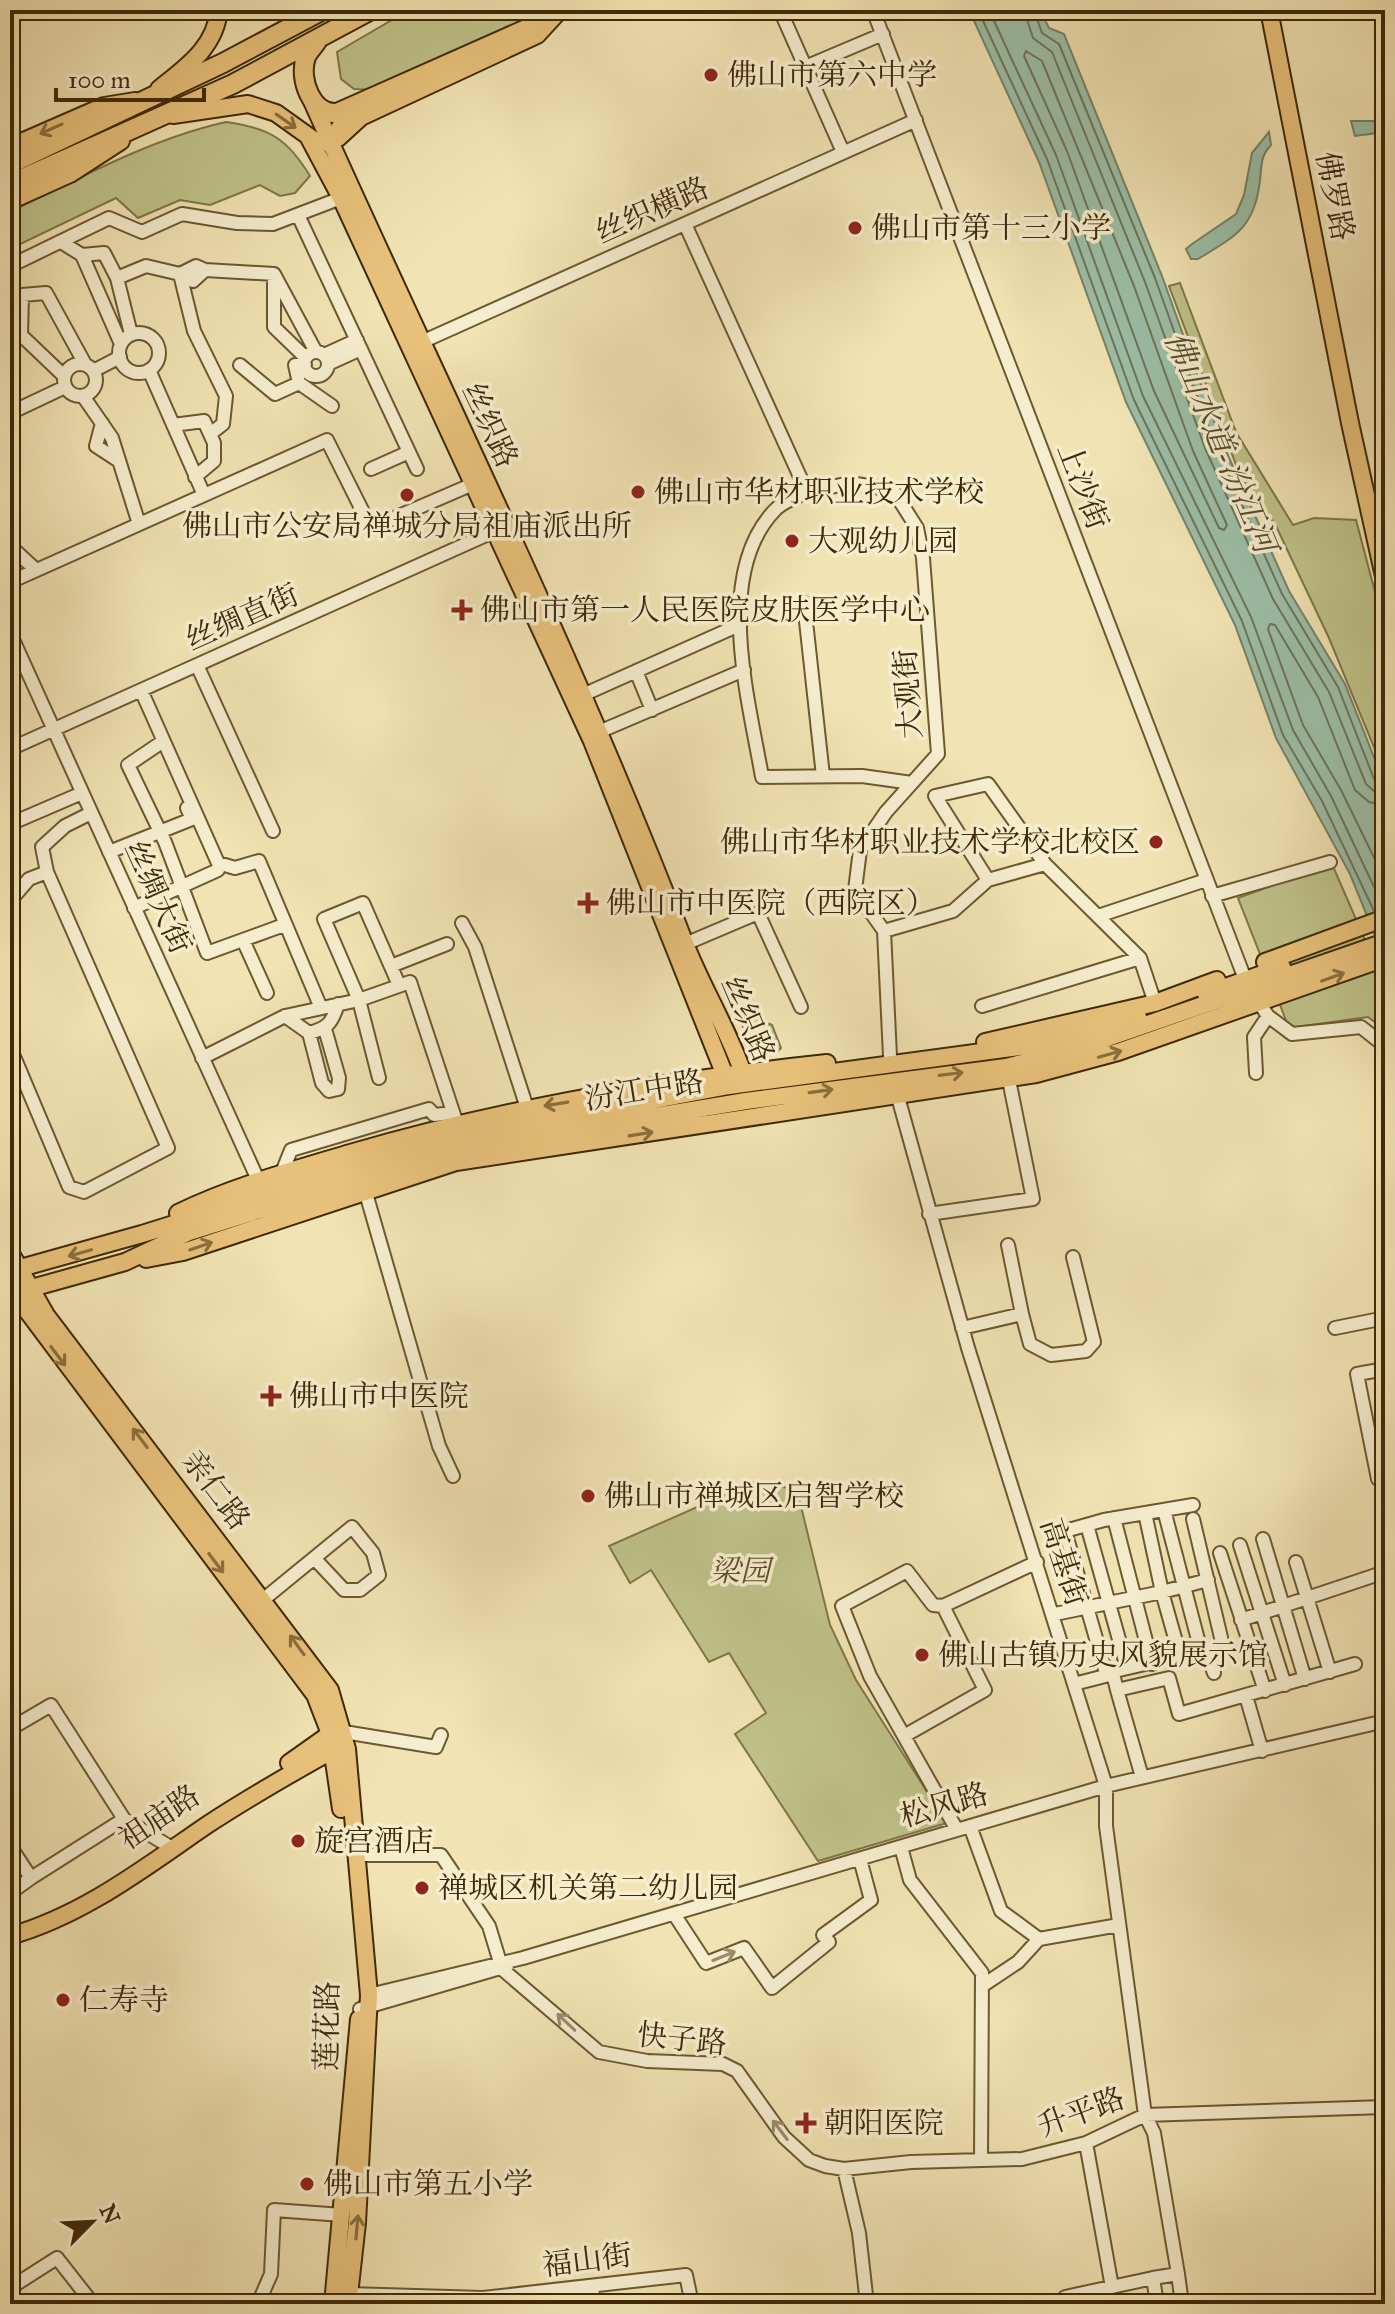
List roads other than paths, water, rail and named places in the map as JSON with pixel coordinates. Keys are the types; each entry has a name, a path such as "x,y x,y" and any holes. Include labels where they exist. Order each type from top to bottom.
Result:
{"highway":[{"path":"286,10 295,10"},
{"path":"10,164 146,100 323,10"},
{"path":"319,37 306,57 305,75 311,98 328,114 357,112 531,27 545,10"},
{"path":"10,184 233,84 370,11"},
{"path":"331,144 357,112"}],"main road":[{"path":"10,147 104,106 146,100 201,54 217,27 219,10"},
{"path":"346,193 346,153 357,112 537,35 560,10"},
{"name":"佛罗路","path":"1269,10 1350,423 1385,581"},
{"path":"311,98 331,144 346,193"},
{"path":"10,201 70,174 157,117 248,104 276,113 319,144 331,144"},
{"path":"309,138 346,193"},
{"name":"丝织路","path":"346,193 415,345 585,694 745,1086"},
{"name":"丝织路","path":"415,345 473,484 592,741 649,881 648,902 722,1083 745,1086"},
{"path":"125,1262 183,1252 456,1162 896,1088 1007,1073 1118,1052 1253,991 1288,965 1385,918"},
{"path":"1288,965 1385,930"},
{"path":"1288,965 1385,942"},
{"path":"142,1234 181,1211 259,1182 455,1119 722,1083 745,1086 890,1056 1002,1039 1155,1003 1253,991 1280,995 1385,958"},
{"name":"汾江中路","path":"11,1292 125,1262 189,1232 451,1150 745,1086 1041,1044 1155,1012 1253,991"},
{"name":"汾江中路","path":"14,1270 142,1234 445,1139 722,1083"},
{"name":"汾江中路","path":"745,1086 896,1088"},
{"path":"10,1252 14,1270"},
{"name":"亲仁路","path":"14,1270 330,1690 339,1741"},
{"name":"亲仁路","path":"11,1292 288,1658 315,1695 339,1741"},
{"name":"祖庙路","path":"10,1928 37,1921 88,1898 167,1845 339,1741"},
{"name":"祖庙路","path":"10,1936 41,1927 91,1903 339,1741"},
{"name":"莲花路","path":"339,1741 355,1855 364,2002 357,2223 349,2299"},
{"name":"莲花路","path":"333,2304 364,2002 339,1741"}],"street":[{"path":"780,10 843,152"},
{"name":"上沙街","path":"873,10 1212,896 1253,991"},
{"path":"805,67 883,34"},
{"name":"丝织横路","path":"415,345 916,120"},
{"path":"10,266 109,218 142,232 182,214 273,224 346,193"},
{"path":"298,215 417,469"},
{"path":"685,224 807,492"},
{"path":"61,242 82,255 124,345"},
{"path":"82,255 104,253 117,278 124,345 131,371 149,370"},
{"path":"117,278 146,266 180,274 193,281 205,270 274,274"},
{"path":"180,274 194,331 226,396 223,424 210,434"},
{"path":"274,274 316,359"},
{"path":"274,274 274,327 316,359"},
{"path":"83,396 95,386 89,368 46,293 22,295 21,335 73,394 83,396 112,438 139,524"},
{"path":"12,409 65,382 69,367 89,368 144,333 155,341 159,354 149,370"},
{"path":"332,406 299,383 295,365 359,345"},
{"path":"240,365 275,394 299,383"},
{"path":"149,370 204,495"},
{"path":"173,425 204,421 210,434 214,461 195,477"},
{"path":"10,582 327,440 371,528 473,484"},
{"path":"371,469 409,452"},
{"name":"大观街","path":"823,776 762,777 737,626 748,555 775,510 807,492 850,483 893,490 917,528 929,602 938,754 860,850 855,890 884,931"},
{"name":"丝绸直街","path":"10,749 495,531"},
{"path":"10,546 36,570"},
{"path":"804,603 823,776 862,776 912,783"},
{"path":"585,694 737,626"},
{"name":"丝绸大街","path":"10,633 259,1182"},
{"path":"197,665 273,831"},
{"path":"601,731 744,670"},
{"path":"636,671 652,710"},
{"path":"141,690 218,863 235,868 259,861 321,1008"},
{"path":"109,852 192,819 148,717"},
{"path":"159,744 128,765 161,832 207,953 284,925"},
{"path":"988,880 935,796 988,784 1045,864 1140,958 1155,1003"},
{"path":"10,824 82,793"},
{"path":"10,1047 69,1187 84,1192 168,1148 47,872 42,847 65,826 91,813"},
{"path":"1212,896 1330,862"},
{"path":"890,1056 884,931 953,911 988,880 1045,864"},
{"path":"134,908 218,870"},
{"path":"10,901 29,879 47,872"},
{"path":"1098,916 1206,880"},
{"path":"379,1078 359,1000 324,919 363,903 399,985"},
{"path":"685,944 758,913 801,1007"},
{"path":"462,923 475,947 527,1108"},
{"path":"243,940 267,993"},
{"path":"391,966 447,944"},
{"path":"982,1006 1140,958"},
{"path":"202,1058 285,1016 359,1000 410,982 455,1119"},
{"path":"1253,991 1292,1034 1361,1027 1385,1046"},
{"path":"1253,991 1256,1073"},
{"path":"309,1033 325,1029 332,1022 338,1004"},
{"path":"285,1016 309,1033 322,1083 329,1091 338,1089 339,1078 325,1029"},
{"path":"929,1214 1033,1199 1007,1073"},
{"name":"高基街","path":"896,1088 962,1328 1055,1614 1106,1786 1106,1826 1145,2115 1154,2133 1182,2304"},
{"path":"365,1190 439,1446 453,1476"},
{"path":"1008,1245 1030,1344 1051,1355 1086,1351 1094,1342 1073,1257"},
{"path":"962,1328 1022,1314"},
{"path":"1335,1328 1385,1318"},
{"path":"1385,1369 1357,1374 1378,1479 1385,1478"},
{"path":"1164,1510 1184,1587 1214,1673"},
{"path":"1164,1510 1193,1512 1223,1646 1106,1673 1065,1531 1114,1518 1164,1510"},
{"path":"1145,1513 1180,1656"},
{"path":"1114,1518 1152,1664"},
{"path":"1087,1525 1127,1668"},
{"path":"264,1599 314,1558 352,1527 373,1553 379,1575 360,1590 344,1590 314,1558"},
{"path":"1263,1539 1305,1679"},
{"path":"1240,1545 1285,1685"},
{"path":"1220,1553 1265,1691"},
{"path":"1037,1562 943,1606 933,1605 907,1571 842,1606 870,1676 904,1736 964,1828 1001,1911 1039,1939"},
{"path":"1296,1562 1330,1672"},
{"path":"1241,1620 1385,1572"},
{"path":"1055,1614 1135,1599 1208,1580"},
{"path":"904,1736 985,1690 943,1606"},
{"path":"1117,1690 1169,1678 1179,1714 1355,1664"},
{"path":"1074,1684 1113,1674 1142,1777"},
{"path":"1246,1696 1262,1751"},
{"path":"10,1729 51,1705 124,1819 167,1845"},
{"name":"松风路","path":"501,1964 1106,1786 1385,1721"},
{"path":"339,1741 385,1740 436,1747 441,1735"},
{"path":"10,1893 124,1819"},
{"path":"10,1846 31,1878"},
{"path":"901,1847 910,1880 982,1973 981,2160"},
{"path":"355,1855 441,1855 489,1926 501,1964 364,2002"},
{"path":"674,1914 706,1963 744,1948 772,1988 829,1942 823,1935 871,1900 860,1859"},
{"path":"982,1986 1018,1962 1039,1939 1119,1925"},
{"name":"快子路","path":"501,1964 599,2052 647,2061 723,2064 737,2071 784,2137 809,2160 844,2169"},
{"name":"升平路","path":"844,2169 1022,2159 1086,2143 1145,2115 1385,2107"},
{"path":"1086,2143 1112,2287"},
{"path":"844,2169 859,2233 867,2304"},
{"path":"258,2304 271,2274 274,2210 342,2215"},
{"path":"10,2288 57,2258 93,2304"},
{"path":"1066,2304 1065,2297 1178,2274"},
{"name":"福山街","path":"349,2299 463,2301 686,2275 692,2304"},
{"path":"1153,2278 1157,2304"},
{"path":"592,2287 594,2304"},
{"path":"170,2304 179,2304"}],"water":[{"name":"佛山水道-汾江河","path":"969,10 1040,10 1049,28 1064,34 1162,276 1221,440 1289,591 1345,684 1381,775 1385,794 1385,960 1350,874 1276,738 1235,625 1126,402 1039,162"},
{"path":"1351,121 1385,121 1385,132 1355,136"},
{"path":"1269,132 1271,145 1263,157 1254,209 1248,220 1223,244 1198,259 1191,259 1186,249 1236,214 1244,195 1252,153"}],"place":[{"name":"佛山市第六中学","path":"711,75"},
{"name":"佛山市第十三小学","path":"855,228"},
{"name":"佛山市华材职业技术学校","path":"638,492"},
{"name":"佛山市公安局禅城分局祖庙派出所","path":"407,495"},
{"name":"大观幼儿园","path":"792,541"},
{"name":"佛山市第一人民医院皮肤医学中心","path":"462,610"},
{"name":"佛山市华材职业技术学校北校区","path":"1156,842"},
{"name":"佛山市中医院（西院区）","path":"588,903"},
{"name":"佛山市中医院","path":"271,1396"},
{"name":"佛山市禅城区启智学校","path":"588,1496"},
{"name":"佛山古镇历史风貌展示馆","path":"922,1655"},
{"name":"旋宫酒店","path":"298,1841"},
{"name":"禅城区机关第二幼儿园","path":"422,1888"},
{"name":"仁寿寺","path":"63,2000"},
{"name":"朝阳医院","path":"806,2123"},
{"name":"佛山市第五小学","path":"307,2184"}],"park label":[{"name":"梁园","path":"740,1571"}]}
